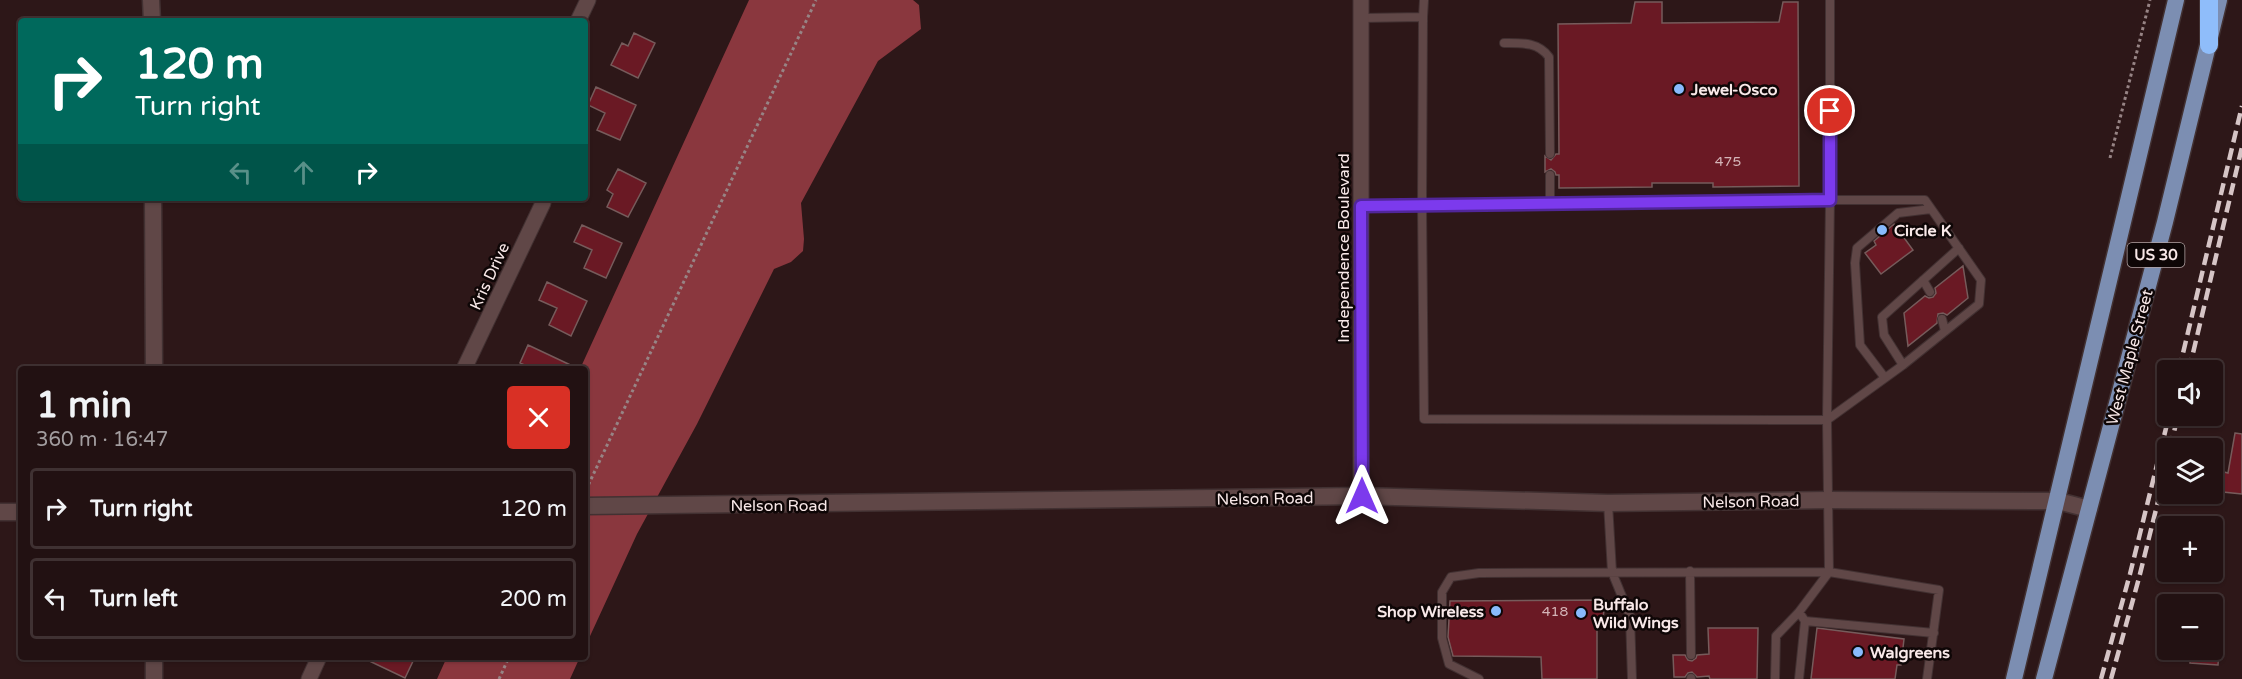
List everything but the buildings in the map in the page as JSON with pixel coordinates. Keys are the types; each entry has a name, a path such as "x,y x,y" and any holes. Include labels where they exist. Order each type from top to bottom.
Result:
{"highway":[{"path":"2209,0 2209,45"}],"main road":[{"name":"West Maple Street","path":"2014,679 2176,0"},
{"name":"West Maple Street","path":"2044,679 2165,222 2219,0"}],"street":[{"path":"152,0 152,18"},
{"path":"579,18 588,0"},
{"name":"Independence Boulevard","path":"1360,0 1362,496"},
{"path":"153,201 154,366"},
{"name":"Kris Drive","path":"465,366 543,201"},
{"name":"Nelson Road","path":"588,506 1362,496 1608,503 1828,500 2058,501 2089,509"},
{"path":"0,513 18,512"},
{"path":"154,660 154,679"},
{"path":"309,679 318,660"}],"lane":[{"path":"1361,206 1422,205 1550,203 1830,200 1924,200 1981,280 1979,304 1903,365 1827,420 1424,419 1422,205 1424,0"},
{"path":"1775,679 1776,636 1799,612 1829,572 1827,420 1830,0"},
{"path":"1360,18 1424,17"},
{"path":"1504,43 1535,45 1543,49 1549,57 1550,154"},
{"path":"1550,175 1550,203"},
{"path":"1885,378 1860,345 1855,263 1857,248 1898,213 1931,209"},
{"path":"1903,365 1884,334 1882,317 1959,248"},
{"path":"1923,280 1930,292"},
{"path":"1942,319 1945,331"},
{"path":"1608,503 1612,572 1630,616 1632,679"},
{"path":"1690,571 1691,655"},
{"path":"1479,679 1449,664 1442,638 1442,592 1451,577 1479,573 1690,571 1829,572 1940,590 1927,679"},
{"path":"1799,612 1805,621 1799,679"},
{"path":"1805,621 1934,633"}],"path":[{"path":"588,486 816,0"},
{"path":"2110,158 2150,0"},
{"path":"499,679 508,660"}],"shaded area":[{"path":"749,0 913,0 919,5 921,29 878,61 801,203 803,251 791,262 774,269 697,424 637,534 588,640 588,366 581,366"},
{"path":"446,660 579,660 570,679 437,679"}],"railway":[{"path":"2181,360 2242,106"},
{"path":"2191,360 2242,147"},
{"path":"2101,679 2167,426"},
{"path":"2172,438 2176,426"},
{"path":"2111,679 2157,504"}],"place":[{"name":"Jewel-Osco","path":"1679,89"},
{"name":"Circle K","path":"1882,230"},
{"name":"Shop Wireless","path":"1496,611"},
{"name":"Buffalo Wild Wings","path":"1581,613"},
{"name":"Walgreens","path":"1858,652"}],"route":[{"path":"1362,496 1361,206 1830,200 1830,111"}]}
